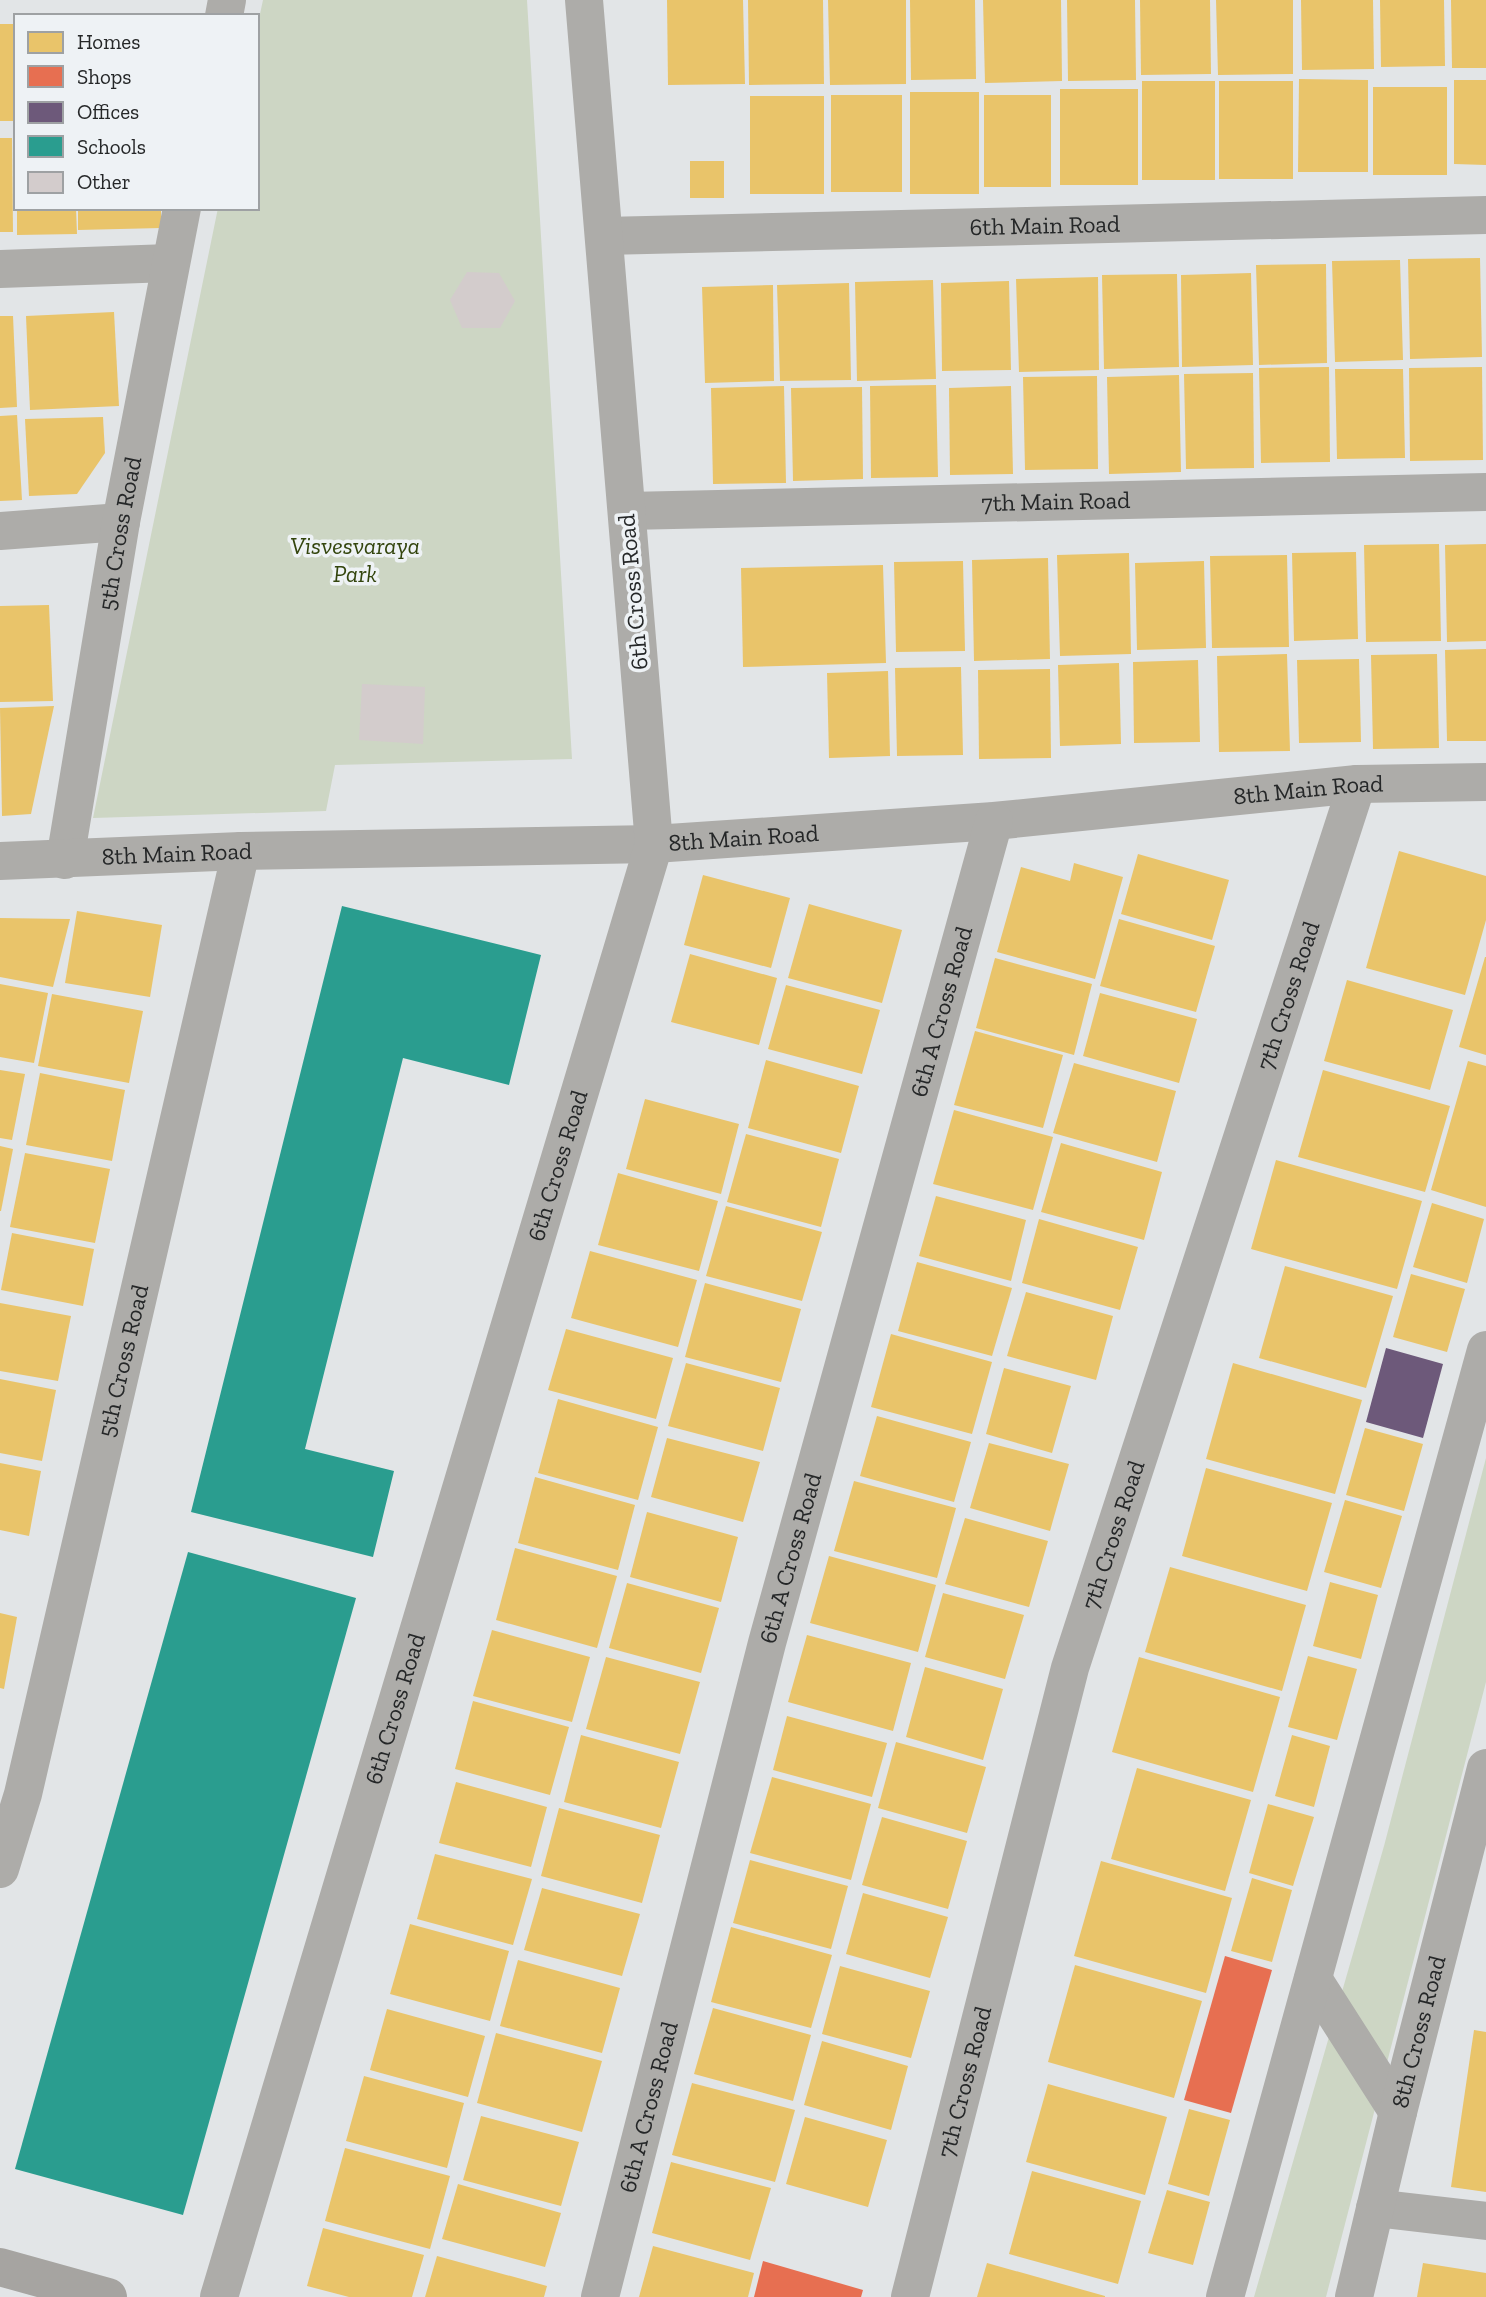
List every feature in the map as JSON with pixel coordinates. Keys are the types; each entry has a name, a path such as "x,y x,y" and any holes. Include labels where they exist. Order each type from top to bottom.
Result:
{"main road":[{"path":"0,2267 108,2297"}],"street":[{"name":"6th Cross Road","path":"219,2297 653,844 584,0"},
{"name":"5th Cross Road","path":"65,860 121,522 182,210"},
{"name":"6th Main Road","path":"604,236 1486,215"},
{"path":"0,269 170,263"},
{"name":"7th Main Road","path":"627,511 1486,492"},
{"path":"0,531 121,522"},
{"name":"8th Main Road","path":"0,861 241,851 653,844 994,821 1357,784 1486,782"},
{"name":"7th Cross Road","path":"910,2297 1070,1668 1357,784"},
{"name":"6th A Cross Road","path":"600,2297 767,1643 994,821"},
{"name":"5th Cross Road","path":"0,1869 11,1792 241,851"},
{"path":"1225,2297 1486,1350"},
{"name":"8th Cross Road","path":"1354,2297 1398,2112 1484,1780"},
{"path":"1313,1979 1398,2112"},
{"path":"1376,2208 1486,2221"}],"green space":[{"name":"Visvesvaraya Park","path":"263,0 527,0 572,759 335,765 326,811 93,818 218,210 259,210 259,19"},
{"path":"1486,1458 1486,1682 1326,2297 1254,2297 1384,1846"}],"building: Homes":[{"path":"667,0 743,0 745,84 668,85"},
{"path":"748,0 823,0 824,84 749,85"},
{"path":"828,0 906,0 906,84 830,85"},
{"path":"910,0 975,0 976,79 911,80"},
{"path":"983,0 1061,0 1062,81 985,83"},
{"path":"1067,0 1135,0 1136,80 1068,81"},
{"path":"1140,0 1210,0 1211,74 1141,75"},
{"path":"1216,0 1293,0 1293,74 1218,75"},
{"path":"1301,0 1373,0 1374,69 1302,70"},
{"path":"1380,0 1444,0 1445,66 1381,67"},
{"path":"1451,0 1486,0 1486,68 1452,68"},
{"path":"0,24 14,24 14,121 0,121"},
{"path":"1299,79 1368,80 1368,172 1298,172"},
{"path":"1454,80 1486,80 1486,165 1454,164"},
{"path":"1142,81 1215,81 1215,180 1142,180"},
{"path":"1219,81 1293,81 1293,179 1219,179"},
{"path":"1373,87 1447,87 1447,175 1373,175"},
{"path":"1060,89 1138,89 1138,185 1060,185"},
{"path":"910,92 979,92 979,194 910,194"},
{"path":"831,95 902,95 902,192 831,192"},
{"path":"984,95 1051,95 1051,187 984,187"},
{"path":"750,96 824,96 824,194 750,194"},
{"path":"0,138 12,138 13,232 0,232"},
{"path":"690,161 724,161 724,198 690,198"},
{"path":"17,210 76,210 77,234 17,235"},
{"path":"78,210 161,210 161,228 78,230"},
{"path":"1480,258 1482,357 1410,359 1408,259"},
{"path":"1400,260 1403,360 1335,362 1332,261"},
{"path":"1326,264 1327,363 1259,365 1256,265"},
{"path":"1251,273 1253,365 1182,367 1181,275"},
{"path":"1177,274 1179,367 1104,369 1102,275"},
{"path":"1098,277 1099,370 1019,372 1016,279"},
{"path":"933,280 936,379 857,381 855,282"},
{"path":"1009,281 1011,370 942,371 941,283"},
{"path":"849,283 851,380 780,381 777,285"},
{"path":"773,285 774,381 705,383 702,287"},
{"path":"114,312 119,406 30,410 26,316"},
{"path":"0,316 13,316 17,407 0,408"},
{"path":"1329,367 1330,462 1261,463 1259,368"},
{"path":"1482,367 1483,460 1410,461 1409,368"},
{"path":"1335,369 1403,369 1405,458 1337,459"},
{"path":"1253,373 1254,468 1186,469 1184,374"},
{"path":"1179,375 1181,472 1109,474 1107,377"},
{"path":"1097,376 1098,469 1025,470 1023,377"},
{"path":"936,385 938,477 871,478 870,386"},
{"path":"784,386 786,483 713,484 711,388"},
{"path":"1011,386 1013,474 950,475 949,388"},
{"path":"862,387 863,479 793,481 791,388"},
{"path":"17,415 22,500 0,501 0,416"},
{"path":"103,417 105,453 77,494 29,496 25,419"},
{"path":"1439,544 1441,641 1366,642 1364,545"},
{"path":"1486,544 1486,641 1447,642 1445,545"},
{"path":"1356,552 1358,639 1294,641 1292,553"},
{"path":"1129,553 1131,654 1060,656 1057,555"},
{"path":"1287,555 1289,647 1212,648 1210,556"},
{"path":"1048,558 1050,659 974,661 972,560"},
{"path":"963,561 965,651 896,652 894,562"},
{"path":"1204,561 1206,648 1137,650 1135,563"},
{"path":"883,565 886,663 743,667 741,568"},
{"path":"49,605 53,701 0,702 0,606"},
{"path":"1486,649 1486,741 1447,741 1445,650"},
{"path":"1287,654 1290,751 1219,752 1217,656"},
{"path":"1437,654 1439,748 1373,749 1371,655"},
{"path":"1359,659 1361,742 1299,743 1297,660"},
{"path":"1198,660 1200,742 1134,743 1133,662"},
{"path":"1119,663 1121,744 1060,746 1058,665"},
{"path":"961,667 963,755 897,756 895,668"},
{"path":"1050,669 1051,758 979,759 978,670"},
{"path":"888,671 890,756 829,758 827,673"},
{"path":"54,706 31,814 2,816 0,708"},
{"path":"1399,851 1486,876 1486,920 1465,995 1366,968"},
{"path":"1138,854 1229,880 1212,940 1121,914"},
{"path":"1074,863 1123,877 1095,979 997,952 1021,867 1070,881"},
{"path":"703,875 790,898 771,968 684,945"},
{"path":"809,904 902,930 882,1003 788,978"},
{"path":"77,911 162,925 150,997 65,983"},
{"path":"0,918 70,919 53,987 0,977"},
{"path":"1119,919 1215,946 1196,1012 1100,986"},
{"path":"690,954 777,978 759,1045 671,1022"},
{"path":"1486,957 1486,1055 1459,1047"},
{"path":"995,958 1092,984 1074,1055 976,1028"},
{"path":"1347,980 1453,1010 1430,1090 1324,1061"},
{"path":"0,984 48,993 34,1063 0,1057"},
{"path":"786,985 880,1010 862,1074 768,1049"},
{"path":"1100,993 1197,1019 1179,1083 1083,1056"},
{"path":"52,994 143,1011 129,1083 38,1066"},
{"path":"975,1031 1063,1055 1043,1128 954,1105"},
{"path":"766,1060 859,1086 841,1153 748,1128"},
{"path":"1468,1061 1486,1066 1486,1207 1431,1190"},
{"path":"1074,1063 1176,1091 1157,1162 1053,1133"},
{"path":"0,1070 25,1074 12,1140 0,1138"},
{"path":"1323,1070 1450,1106 1425,1192 1298,1157"},
{"path":"40,1073 125,1090 112,1161 26,1145"},
{"path":"645,1099 739,1124 721,1194 626,1169"},
{"path":"954,1110 1053,1137 1033,1210 933,1184"},
{"path":"746,1134 839,1159 821,1227 727,1202"},
{"path":"1061,1143 1162,1172 1144,1240 1041,1212"},
{"path":"0,1146 13,1149 1,1211 0,1211"},
{"path":"25,1153 110,1169 95,1243 10,1227"},
{"path":"1276,1160 1422,1201 1397,1289 1251,1249"},
{"path":"618,1173 718,1201 699,1271 598,1245"},
{"path":"936,1196 1026,1220 1011,1281 919,1256"},
{"path":"1432,1203 1484,1219 1467,1283 1413,1267"},
{"path":"726,1206 822,1232 802,1301 706,1276"},
{"path":"1039,1219 1138,1247 1120,1310 1022,1283"},
{"path":"12,1233 94,1249 83,1306 1,1290"},
{"path":"590,1251 697,1280 678,1347 571,1318"},
{"path":"917,1262 1012,1288 992,1356 898,1331"},
{"path":"1285,1266 1393,1296 1366,1388 1259,1358"},
{"path":"1411,1274 1465,1289 1447,1352 1393,1337"},
{"path":"705,1283 801,1309 781,1382 685,1357"},
{"path":"1026,1292 1113,1316 1096,1380 1007,1356"},
{"path":"0,1303 71,1316 58,1381 0,1371"},
{"path":"566,1329 673,1358 656,1419 548,1390"},
{"path":"891,1334 992,1362 972,1434 871,1407"},
{"path":"686,1363 780,1388 763,1451 668,1426"},
{"path":"1233,1363 1362,1400 1335,1494 1206,1459"},
{"path":"1004,1368 1071,1386 1052,1453 986,1434"},
{"path":"0,1379 56,1390 42,1461 0,1453"},
{"path":"558,1399 658,1427 638,1500 538,1473"},
{"path":"877,1416 971,1442 954,1502 860,1476"},
{"path":"1365,1428 1423,1444 1404,1511 1346,1495"},
{"path":"667,1438 760,1462 743,1522 651,1497"},
{"path":"989,1443 1069,1464 1050,1531 970,1508"},
{"path":"0,1463 41,1471 29,1536 0,1530"},
{"path":"1206,1468 1332,1503 1307,1591 1182,1556"},
{"path":"535,1477 635,1505 618,1570 518,1543"},
{"path":"854,1481 956,1508 937,1578 834,1551"},
{"path":"1345,1500 1402,1516 1381,1588 1324,1572"},
{"path":"647,1512 738,1537 721,1602 630,1577"},
{"path":"965,1518 1048,1541 1029,1607 945,1584"},
{"path":"515,1548 617,1576 597,1648 496,1620"},
{"path":"829,1556 936,1585 918,1652 810,1623"},
{"path":"1170,1567 1306,1605 1282,1691 1145,1652"},
{"path":"1330,1582 1378,1595 1361,1659 1313,1646"},
{"path":"627,1583 719,1608 701,1673 609,1648"},
{"path":"943,1593 1024,1615 1005,1679 925,1657"},
{"path":"0,1613 17,1617 4,1689 0,1688"},
{"path":"492,1630 590,1657 572,1722 473,1696"},
{"path":"807,1635 911,1663 893,1731 788,1702"},
{"path":"1308,1656 1357,1669 1337,1740 1288,1727"},
{"path":"606,1657 700,1682 680,1754 586,1729"},
{"path":"1139,1657 1280,1697 1253,1792 1112,1752"},
{"path":"925,1667 1003,1689 983,1760 906,1737"},
{"path":"473,1701 569,1727 550,1795 455,1769"},
{"path":"787,1716 887,1743 872,1797 773,1770"},
{"path":"581,1735 679,1762 661,1828 564,1802"},
{"path":"1292,1735 1330,1746 1314,1807 1275,1796"},
{"path":"896,1742 986,1767 967,1833 878,1808"},
{"path":"1137,1768 1251,1800 1225,1891 1111,1859"},
{"path":"772,1777 871,1804 851,1880 750,1853"},
{"path":"456,1782 547,1807 531,1867 439,1843"},
{"path":"1268,1804 1314,1817 1293,1886 1249,1873"},
{"path":"559,1808 660,1835 642,1903 541,1876"},
{"path":"882,1817 967,1841 948,1909 862,1885"},
{"path":"435,1854 532,1879 513,1945 417,1919"},
{"path":"750,1860 848,1886 831,1949 733,1923"},
{"path":"1101,1861 1232,1898 1206,1993 1074,1956"},
{"path":"1252,1878 1292,1890 1272,1962 1231,1951"},
{"path":"542,1888 640,1914 622,1976 524,1950"},
{"path":"863,1893 948,1917 930,1978 846,1954"},
{"path":"410,1924 509,1951 490,2021 390,1994"},
{"path":"731,1927 832,1955 811,2028 711,2002"},
{"path":"518,1960 620,1988 602,2053 500,2026"},
{"path":"1075,1965 1202,2001 1174,2098 1048,2062"},
{"path":"840,1966 930,1991 911,2058 822,2034"},
{"path":"713,2008 811,2035 793,2101 694,2074"},
{"path":"387,2009 485,2036 468,2097 370,2070"},
{"path":"1474,2030 1486,2032 1486,2192 1451,2187"},
{"path":"496,2033 602,2061 582,2132 477,2103"},
{"path":"822,2041 908,2066 891,2130 804,2105"},
{"path":"364,2076 464,2103 447,2168 346,2141"},
{"path":"692,2083 795,2110 775,2182 672,2155"},
{"path":"1048,2084 1167,2117 1145,2195 1026,2162"},
{"path":"1189,2109 1230,2120 1209,2196 1168,2184"},
{"path":"481,2116 579,2142 561,2206 463,2180"},
{"path":"805,2117 887,2140 868,2207 786,2184"},
{"path":"345,2148 450,2176 430,2249 325,2221"},
{"path":"671,2162 771,2188 750,2260 652,2233"},
{"path":"1032,2171 1141,2201 1118,2284 1009,2254"},
{"path":"458,2184 561,2213 545,2267 442,2239"},
{"path":"1167,2190 1210,2202 1193,2265 1148,2253"},
{"path":"323,2228 424,2255 412,2297 349,2297 307,2286"},
{"path":"653,2246 754,2273 748,2297 639,2297"},
{"path":"437,2256 547,2286 544,2297 425,2297"},
{"path":"987,2263 1105,2296 1105,2297 977,2297"},
{"path":"1423,2263 1486,2273 1486,2297 1417,2297"}],"building: Shops":[{"path":"1225,1956 1272,1970 1231,2113 1184,2100"},
{"path":"763,2261 863,2290 861,2297 754,2297"}],"building: Offices":[{"path":"1386,1348 1443,1364 1423,1438 1366,1422"}],"building: Schools":[{"path":"342,906 541,955 509,1085 403,1058 305,1449 394,1471 373,1557 191,1512"},
{"path":"188,1552 356,1598 183,2215 15,2169"}],"building: Other":[{"path":"467,272 499,273 515,301 500,328 462,328 450,300"},
{"path":"362,684 425,687 423,744 359,740"}]}
